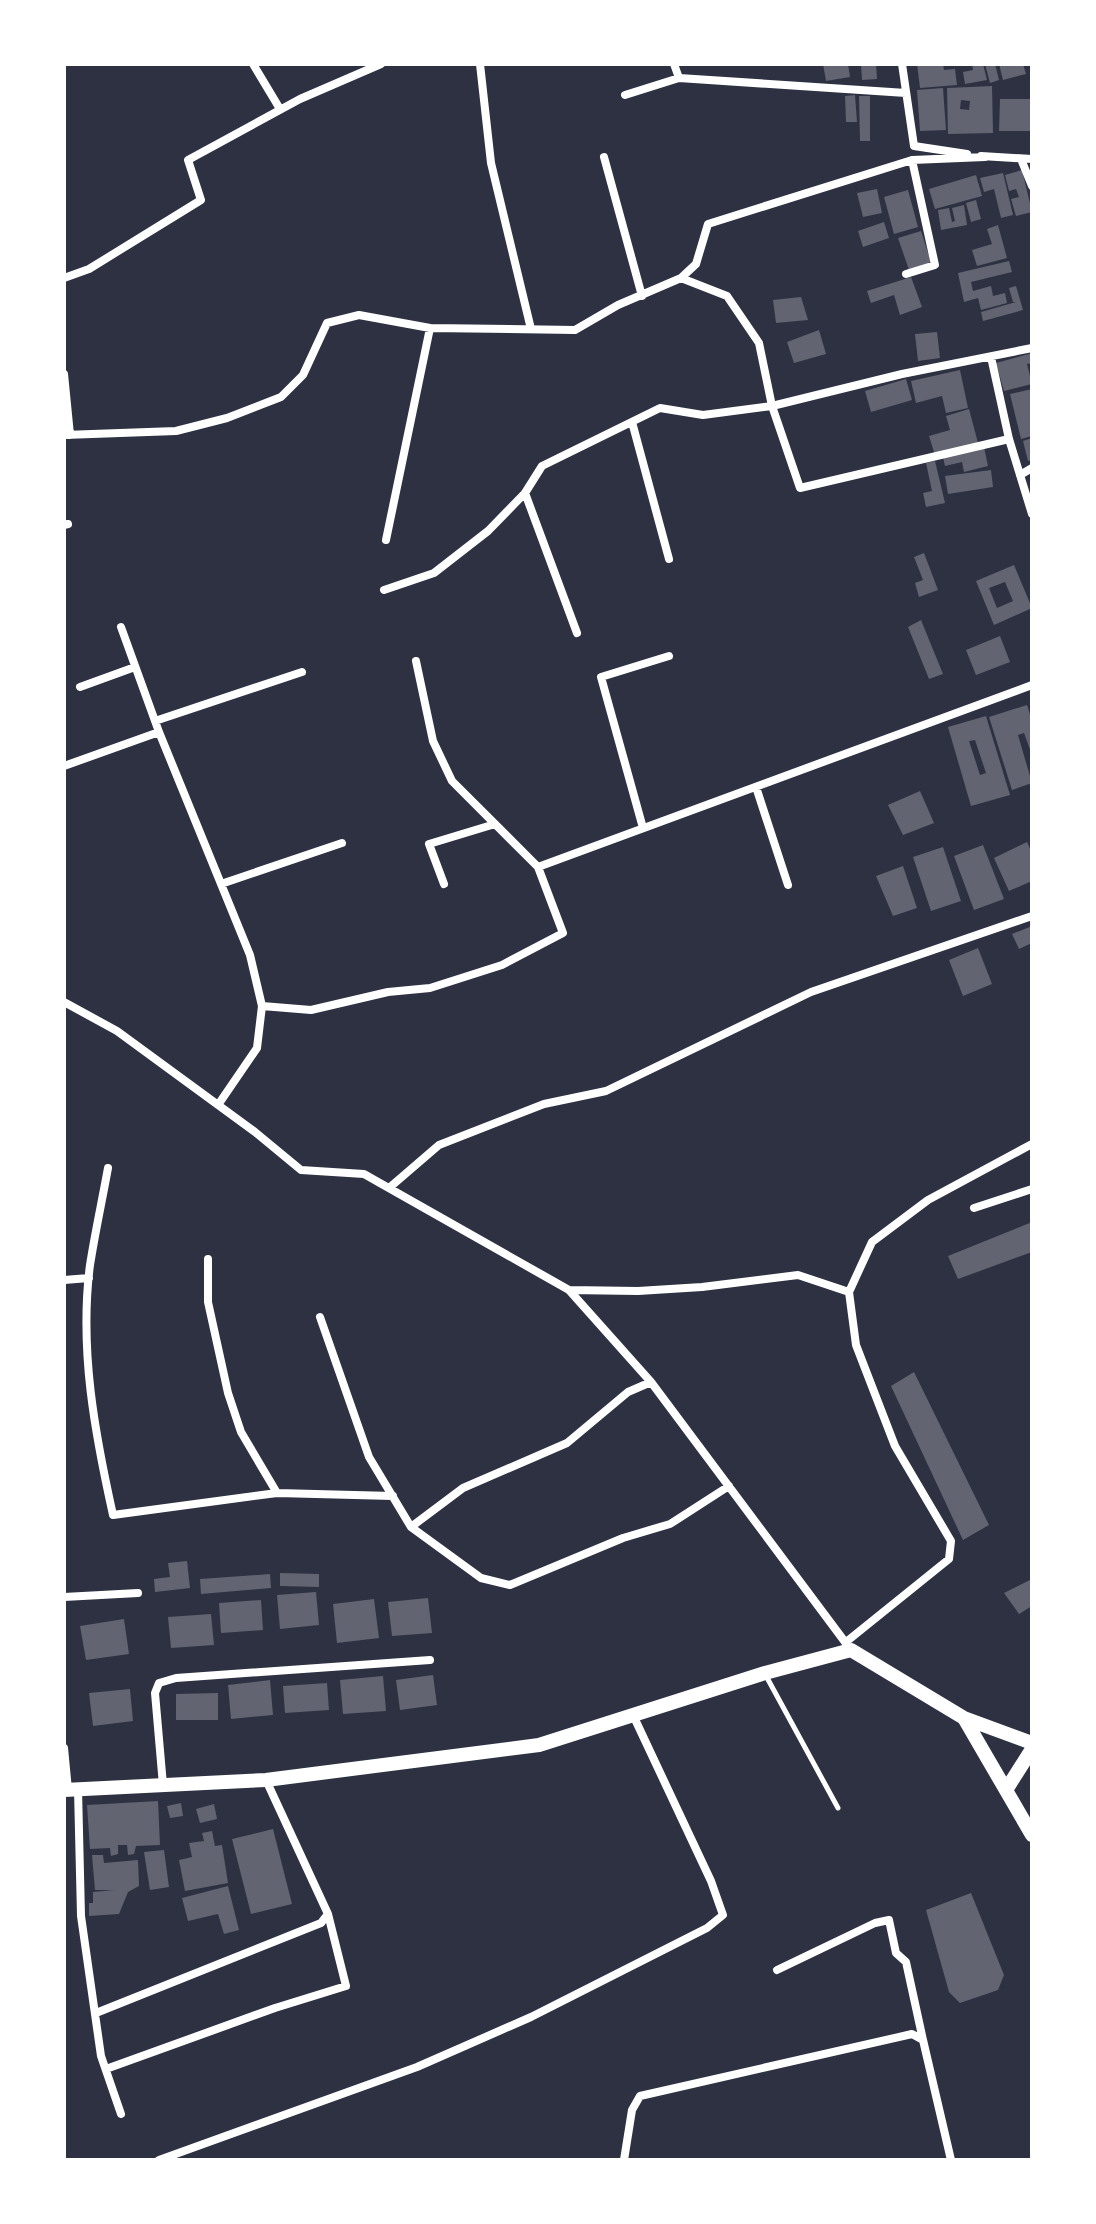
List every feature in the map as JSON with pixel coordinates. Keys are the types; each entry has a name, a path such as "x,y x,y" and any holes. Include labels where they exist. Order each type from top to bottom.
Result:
{"street":[{"path":"253,64 280,109"},
{"path":"64,278 89,269 201,200 188,160 280,109 381,64"},
{"path":"480,64 491,163 531,329"},
{"path":"674,64 679,78"},
{"path":"902,64 914,146 985,157"},
{"path":"625,95 679,78 906,93"},
{"path":"604,157 642,296"},
{"path":"1021,159 1032,186"},
{"path":"64,374 67,435 176,431 227,418 281,397 303,375 327,323 359,315 430,328 575,330 618,305 681,278 696,264 708,224 912,160 1032,159"},
{"path":"906,274 935,265 912,160"},
{"path":"681,278 727,296 759,343 772,406 800,488 1009,439"},
{"path":"386,540 430,328"},
{"path":"384,590 434,573 488,531 525,493 542,466 660,408 703,415 772,406 902,374 1032,348"},
{"path":"991,357 1009,439 1032,514"},
{"path":"632,422 669,559"},
{"path":"1020,475 1032,468"},
{"path":"525,493 577,633"},
{"path":"121,627 159,732 250,955 262,1006 257,1048 218,1105"},
{"path":"643,828 601,677 669,656"},
{"path":"262,1006 311,1010 388,992 430,988 502,965 563,933 538,867 452,781 433,741 416,661"},
{"path":"80,687 135,667"},
{"path":"155,721 302,672"},
{"path":"538,867 1032,685"},
{"path":"64,766 159,732"},
{"path":"756,787 788,885"},
{"path":"444,884 429,844 495,824"},
{"path":"221,884 342,843"},
{"path":"389,1188 439,1145 544,1104 606,1091 811,992 1032,916"},
{"path":"64,1002 117,1031 301,1170 364,1174 569,1290 651,1382 848,1646 964,1718 1032,1746 1006,1790"},
{"path":"70,1790 266,1780 539,1745 848,1646 949,1559 951,1541 895,1446 856,1345 849,1292 872,1242 928,1200 1032,1144"},
{"path":"108,1168 89,1278 87,1344 95,1432 113,1515 277,1493 393,1496"},
{"path":"974,1208 1032,1189"},
{"path":"208,1259 208,1302 228,1393 241,1432 277,1493"},
{"path":"569,1290 638,1291 702,1287 798,1275 849,1292"},
{"path":"64,1280 89,1278"},
{"path":"320,1317 369,1457 411,1527 481,1578 510,1585 623,1538 670,1524 729,1486"},
{"path":"411,1527 463,1488 567,1443 628,1392 651,1382"},
{"path":"64,1597 138,1593"},
{"path":"163,1785 155,1693 159,1683 176,1678 430,1660"},
{"path":"159,2160 417,2067 503,2030 707,1928 723,1915 711,1881 633,1715"},
{"path":"964,1718 1032,1835"},
{"path":"64,1748 81,1916 101,2056 121,2114"},
{"path":"106,2069 275,2008 346,1986 328,1914 266,1780"},
{"path":"96,2013 321,1923 328,1914"},
{"path":"777,1970 875,1923 889,1920 896,1953 906,1962 951,2160"},
{"path":"624,2160 632,2110 640,2096 912,2034 923,2040"}],"lane":[{"path":"765,1673 838,1808"}],"building":[{"path":"823,64 848,64 850,77 826,81"},
{"path":"861,64 876,64 877,79 862,80"},
{"path":"917,64 943,64 944,70 955,69 957,85 920,88"},
{"path":"972,64 983,64 987,80 965,84 963,72 973,70"},
{"path":"985,64 995,64 999,80 990,83"},
{"path":"999,64 1023,64 1026,74 1003,80"},
{"path":"992,86 993,133 948,134 947,88","holes":["961,100 970,101 969,110 960,109"]},
{"path":"943,88 946,130 920,131 917,90"},
{"path":"855,95 857,122 846,122 845,96"},
{"path":"859,96 870,96 870,141 860,141"},
{"path":"1000,99 1032,99 1032,131 999,131"},
{"path":"1022,170 1032,212 1016,216 1011,199 1019,197 1016,189 1009,191 1005,175"},
{"path":"1003,173 1013,215 1001,218 994,189 984,192 980,178"},
{"path":"976,175 982,196 935,209 929,189"},
{"path":"877,189 882,213 863,217 857,193"},
{"path":"908,190 918,227 894,234 884,197"},
{"path":"976,200 981,219 971,222 966,203"},
{"path":"964,205 967,225 941,230 938,210 949,208 952,222 955,221 952,208"},
{"path":"884,222 889,238 863,247 858,231"},
{"path":"998,225 1007,258 977,266 972,250 992,244 987,229"},
{"path":"921,231 931,262 909,270 898,238"},
{"path":"1009,261 1012,272 971,282 973,291 991,286 993,296 1005,293 1007,303 981,310 978,298 964,302 958,273"},
{"path":"911,277 922,307 900,315 894,295 871,303 867,291"},
{"path":"1016,286 1023,310 983,321 981,312 1016,302 1013,302 1009,288"},
{"path":"801,297 808,320 776,323 773,300"},
{"path":"819,330 826,354 794,363 787,342"},
{"path":"937,332 940,358 918,361 915,334"},
{"path":"1032,353 1032,363 1027,364 1032,384 1004,391 996,363"},
{"path":"960,370 968,408 946,413 942,396 916,403 911,381"},
{"path":"906,379 912,400 871,412 865,391"},
{"path":"1032,389 1032,436 1021,439 1010,394"},
{"path":"969,409 978,443 935,455 929,436 950,430 946,416"},
{"path":"1032,438 1032,460 1028,461 1023,441"},
{"path":"984,447 988,466 964,472 962,462 945,466 943,457"},
{"path":"935,461 945,503 926,507 923,493 932,491 926,463"},
{"path":"991,470 993,487 948,494 945,476"},
{"path":"924,553 938,590 919,597 915,583 923,580 914,557"},
{"path":"1014,565 1032,608 994,625 976,581","holes":["1005,582 1013,601 997,608 989,588"]},
{"path":"921,620 943,674 929,679 908,627"},
{"path":"1000,636 1010,662 976,675 966,650"},
{"path":"1027,705 1032,721 1032,755 1024,733 1018,735 1032,783 1012,790 989,717"},
{"path":"986,716 1010,795 971,806 948,727","holes":["975,740 986,773 980,775 969,741"]},
{"path":"920,791 934,823 903,835 888,805"},
{"path":"1027,842 1032,853 1032,881 1009,891 994,858"},
{"path":"983,845 1004,899 974,910 954,856"},
{"path":"943,847 961,901 931,911 913,857"},
{"path":"903,866 917,908 893,916 876,876"},
{"path":"1032,926 1032,943 1019,949 1012,934"},
{"path":"978,948 992,984 963,996 949,960"},
{"path":"1032,1222 1032,1252 958,1279 948,1256"},
{"path":"914,1372 989,1525 963,1540 891,1386"},
{"path":"187,1561 190,1588 155,1592 154,1579 170,1577 168,1563"},
{"path":"280,1573 319,1574 319,1587 280,1586"},
{"path":"270,1574 271,1588 201,1594 200,1579"},
{"path":"1032,1579 1032,1606 1019,1614 1004,1593"},
{"path":"316,1592 319,1625 280,1629 277,1595"},
{"path":"428,1598 432,1633 392,1636 388,1602"},
{"path":"374,1599 379,1638 337,1643 333,1604"},
{"path":"261,1600 263,1630 221,1633 219,1603"},
{"path":"211,1614 214,1645 171,1648 168,1617"},
{"path":"124,1619 129,1654 86,1660 80,1626"},
{"path":"433,1675 437,1705 400,1710 396,1680"},
{"path":"383,1676 386,1711 343,1714 340,1680"},
{"path":"270,1680 273,1715 231,1719 228,1685"},
{"path":"327,1683 329,1710 285,1713 283,1686"},
{"path":"130,1689 133,1721 93,1726 89,1693"},
{"path":"218,1693 218,1720 176,1720 176,1694"},
{"path":"158,1801 160,1845 136,1846 134,1854 128,1855 127,1845 118,1845 118,1854 111,1856 110,1848 90,1849 87,1805"},
{"path":"181,1803 183,1816 170,1818 167,1806"},
{"path":"214,1804 217,1819 200,1823 196,1809"},
{"path":"273,1829 292,1904 251,1914 232,1839"},
{"path":"212,1831 215,1846 222,1845 228,1883 185,1891 179,1860 192,1857 189,1843 204,1841 202,1833"},
{"path":"164,1850 169,1887 150,1890 144,1852"},
{"path":"92,1855 103,1855 104,1863 138,1860 139,1886 128,1892 119,1914 89,1916 93,1892 114,1890 95,1890"},
{"path":"228,1886 239,1930 224,1934 218,1914 188,1921 182,1898"},
{"path":"971,1893 1004,1975 998,1990 960,2003 949,1992 926,1910"}]}
